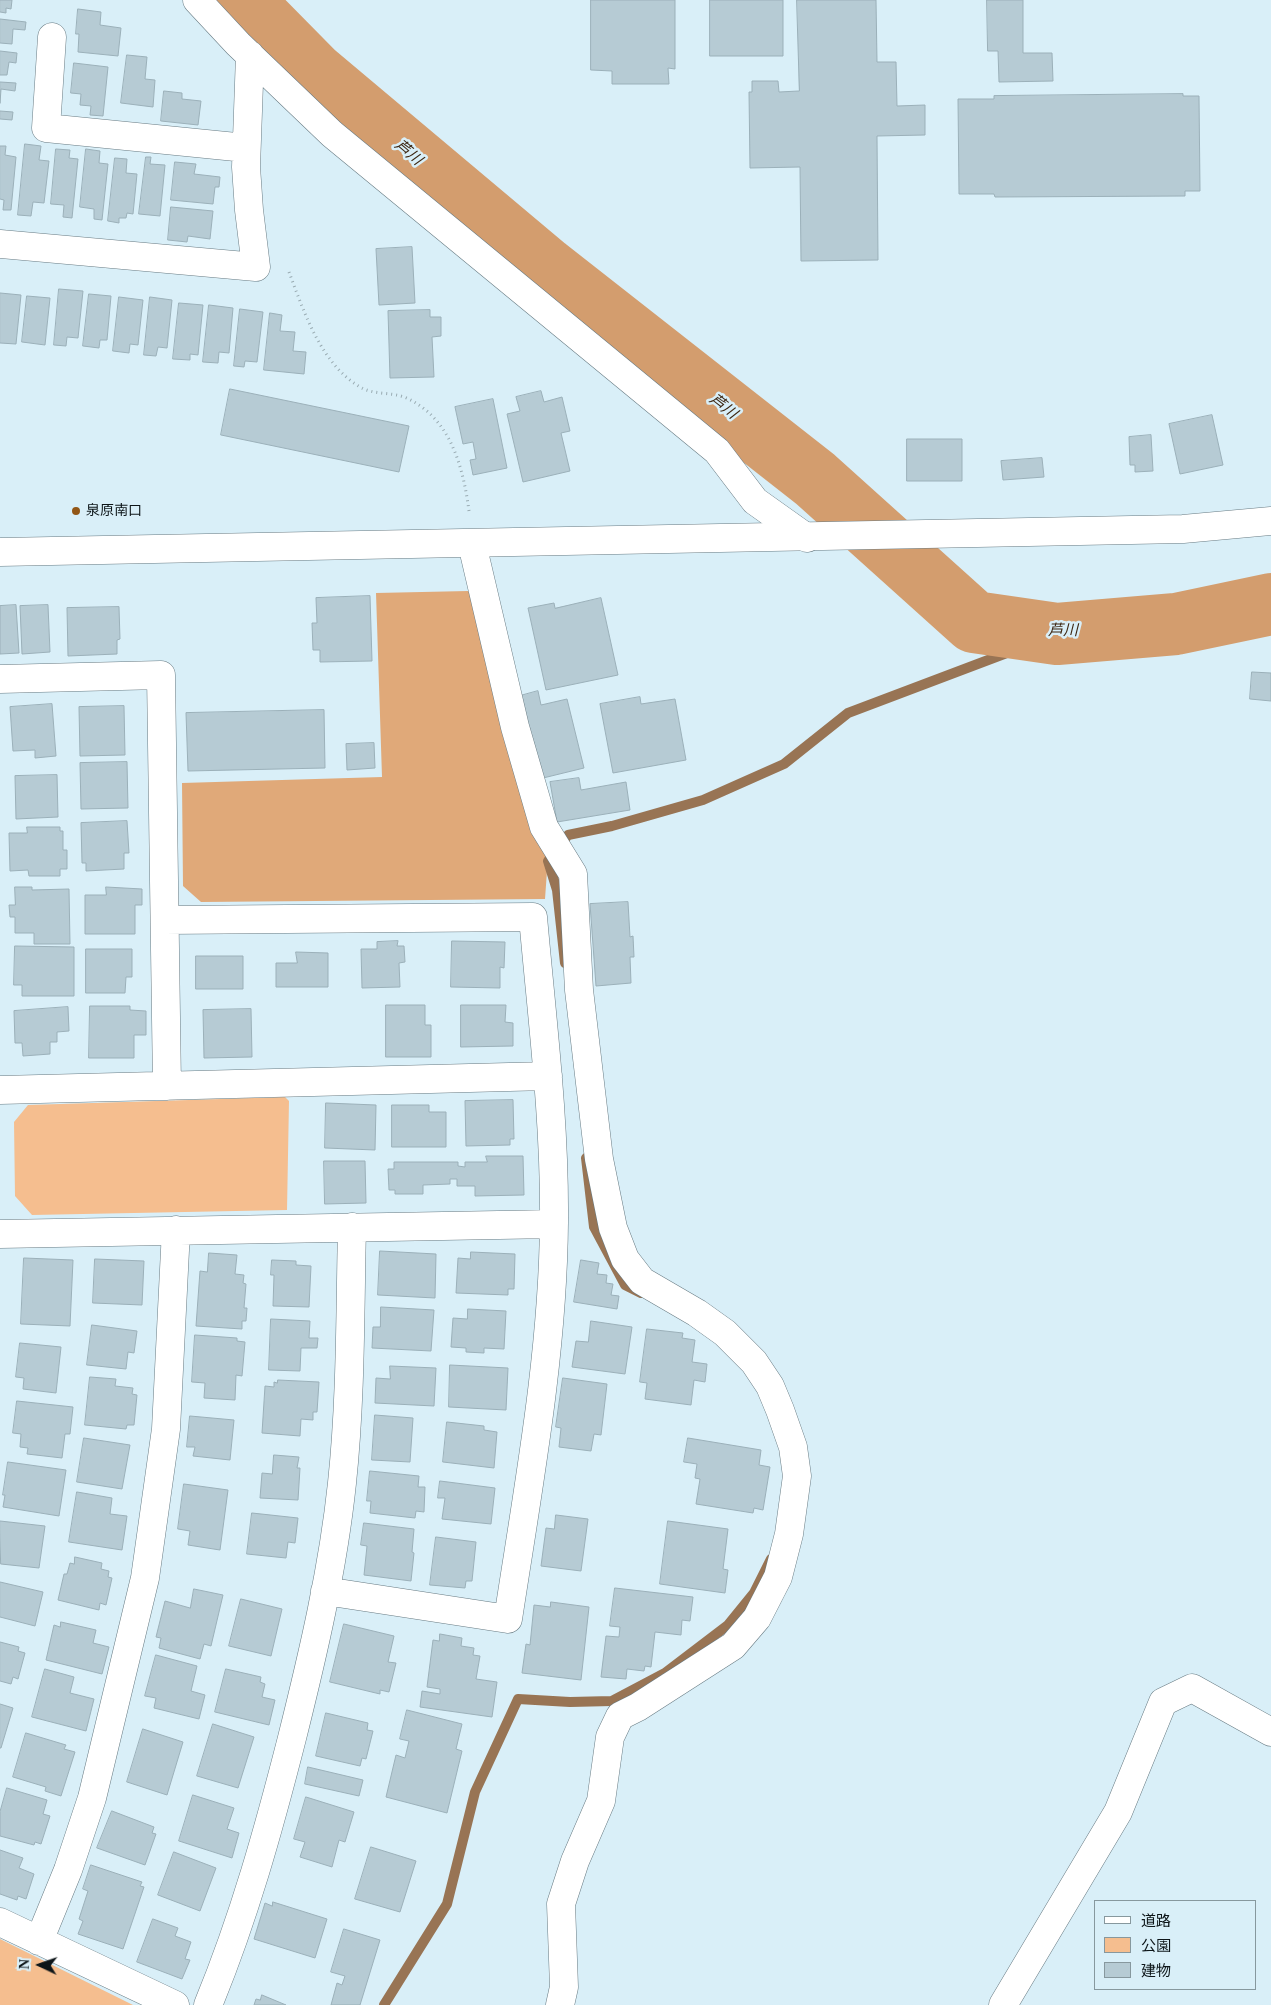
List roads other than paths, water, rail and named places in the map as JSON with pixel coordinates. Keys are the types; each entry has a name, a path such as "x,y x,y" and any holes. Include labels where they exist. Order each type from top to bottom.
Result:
{"street":[{"path":"197,0 250,56 332,134 717,451 755,501 807,538"},
{"path":"52,37 46,128 246,148"},
{"path":"0,244 256,267 249,210 246,148 250,56"},
{"path":"0,552 954,535 1182,529 1271,521"},
{"path":"472,544 515,727 544,827 572,874 579,990 599,1159 613,1228 625,1259 642,1281 696,1313 725,1333 754,1362 770,1386 794,1447 797,1476 790,1534 778,1577 757,1618 732,1646 638,1707 620,1716 610,1737 601,1801 575,1861 561,1904 564,1987 560,2005"},
{"path":"0,679 161,674 167,1086"},
{"path":"165,920 532,917 554,1158 554,1224 549,1322 538,1424 508,1619 325,1591"},
{"path":"0,1090 548,1076"},
{"path":"0,1234 554,1224"},
{"path":"208,2005 224,1968 266,1841 299,1709 325,1591 342,1483 349,1379 352,1227"},
{"path":"38,1940 68,1870 92,1798 145,1578 166,1429 176,1230"},
{"path":"1003,2005 1118,1812 1163,1702 1192,1688 1271,1732"},
{"path":"0,1922 175,2005"}],"waterway":[{"name":"芦川","path":"242,0 314,73 546,268 815,479 974,622 1057,634 1176,624 1271,604"},
{"path":"565,963 557,890 548,861 568,835 612,826 703,800 784,764 848,713 1057,634"},
{"path":"586,1158 594,1227 625,1285 641,1293"},
{"path":"384,2005 447,1904 475,1792 518,1699 570,1702 612,1701 665,1673 728,1625 754,1593 771,1559"}],"place":[{"name":"泉原南口","path":"76,511"}]}
